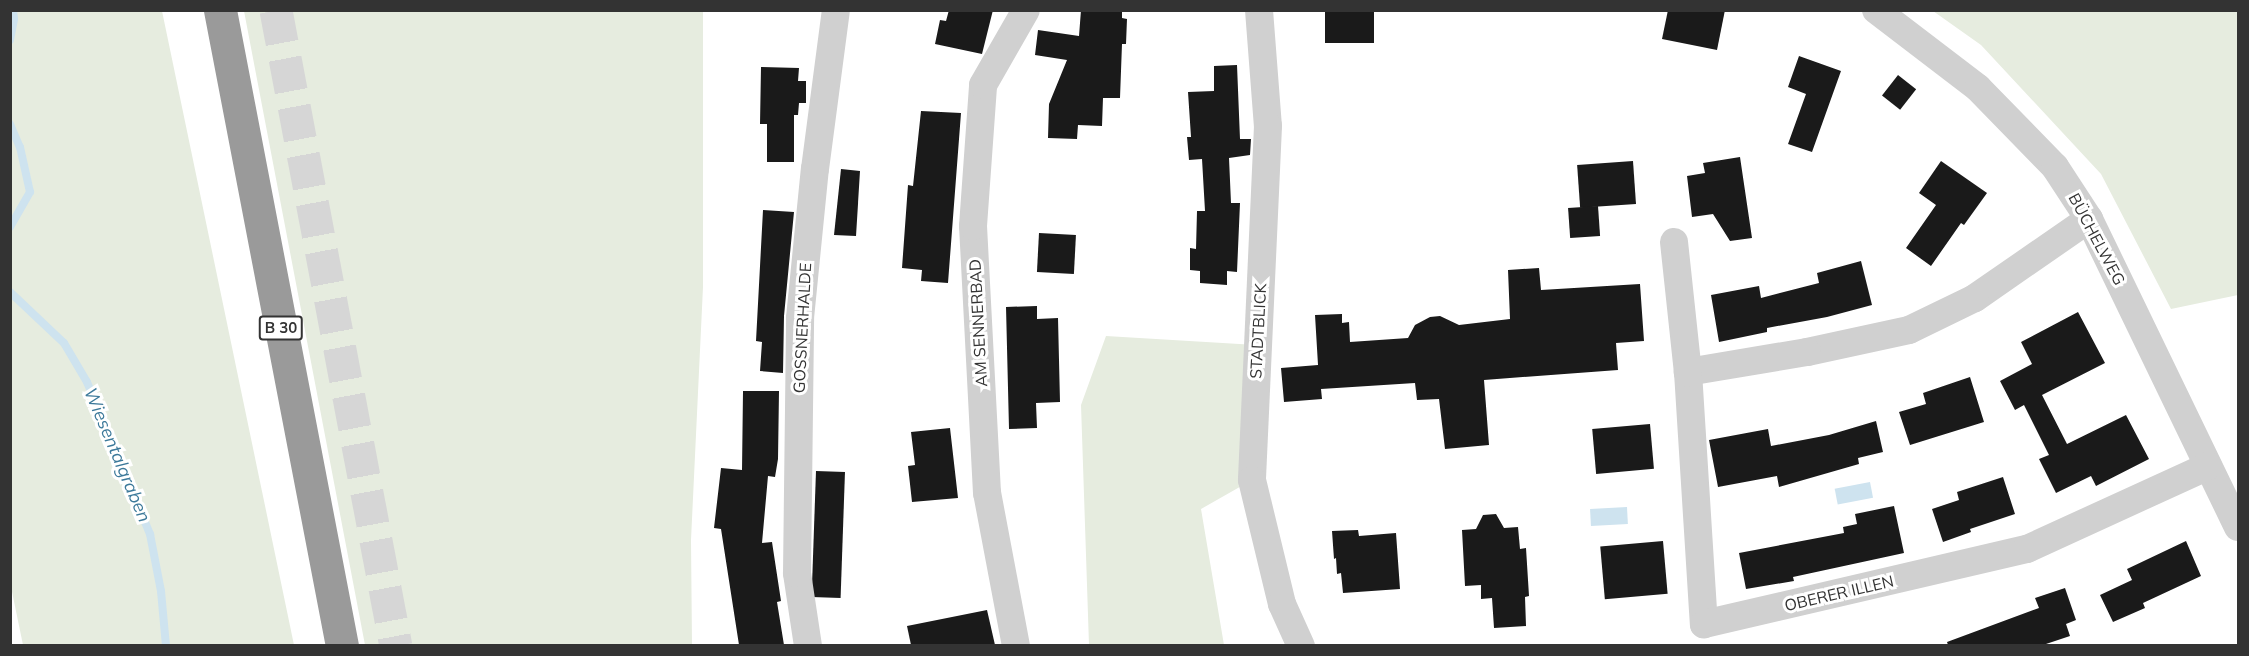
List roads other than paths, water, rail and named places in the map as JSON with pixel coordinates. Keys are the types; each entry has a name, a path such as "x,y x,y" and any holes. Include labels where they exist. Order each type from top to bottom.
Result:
{"highway":[{"name":"B 30","path":"220,10 342,645"}],"street":[{"name":"GOSSNERHALDE","path":"808,645 797,573 800,318 815,169 836,10"},
{"name":"AM SENNERBAD","path":"1016,645 987,494 973,226 983,85 1026,10"},
{"name":"STADTBLICK","path":"1259,10 1268,126 1256,345 1252,480 1282,604 1301,645"},
{"name":"BÜCHELWEG","path":"1876,10 1978,88 2055,167 2089,219 2238,527"},
{"path":"1688,372 1807,352 1909,330 1975,298 2089,219"},
{"name":"OBERER ILLEN","path":"1674,242 1688,372 1704,624 2027,549 2208,466"}],"water":[{"path":"1870,482 1873,498 1838,505 1835,489"},
{"path":"1627,507 1628,524 1591,526 1590,509"}],"waterway":[{"name":"Wiesentalgraben","path":"10,40 14,19 13,10"},
{"name":"Wiesentalgraben","path":"10,124 20,147 30,192 10,227"},
{"name":"Wiesentalgraben","path":"10,292 64,343 87,382 150,534 161,591 166,646"}],"tunnel":[{"path":"276,10 396,646"}]}
